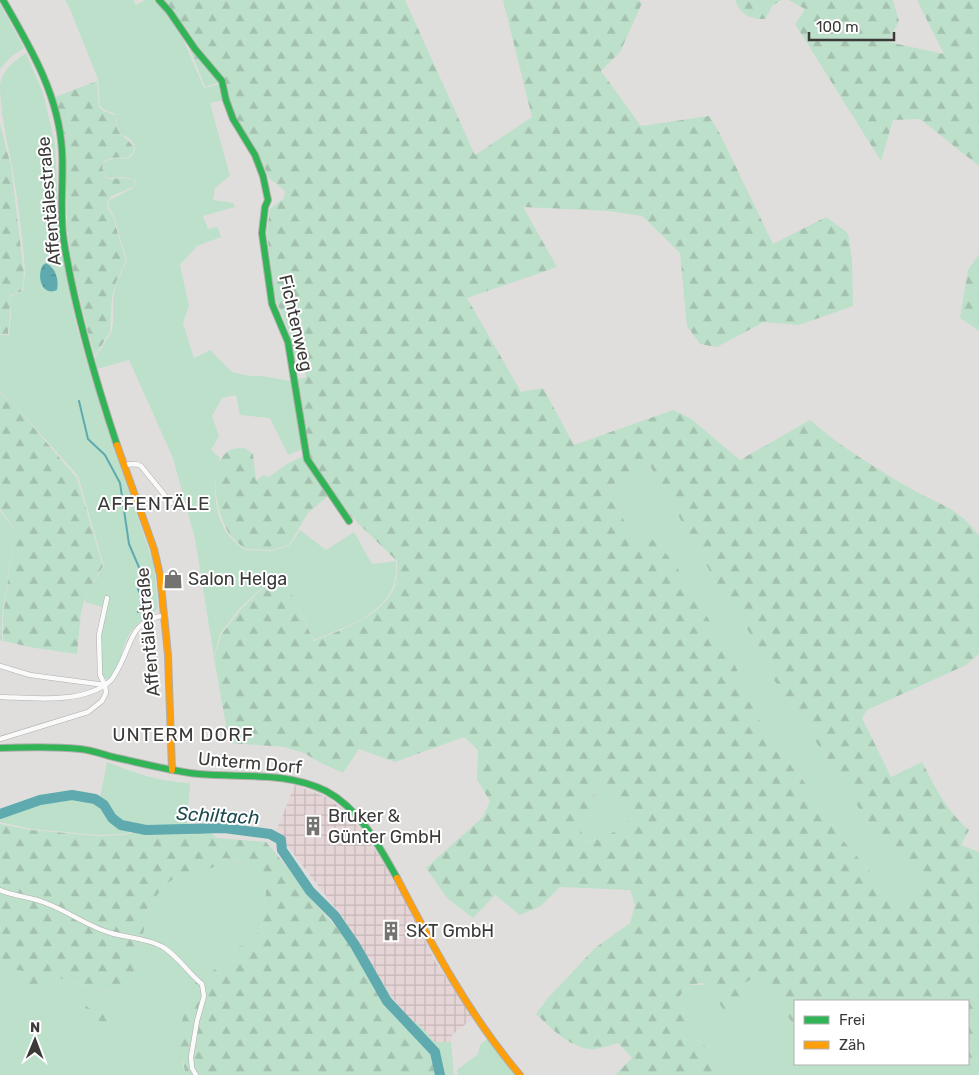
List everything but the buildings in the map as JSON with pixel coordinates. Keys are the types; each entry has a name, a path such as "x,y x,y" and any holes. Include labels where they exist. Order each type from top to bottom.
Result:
{"street":[{"name":"Affentälestraße","path":"3,0 30,47 54,106 62,158 62,227 74,295 94,370 160,574 165,615 172,770"},
{"name":"Fichtenweg","path":"159,0 222,82 233,119 255,155 263,176 268,200 265,207 262,232 272,304 288,342 306,458 349,521"},
{"path":"125,466 132,464 141,466 171,503"},
{"path":"0,739 88,712 102,701 106,693 105,685 100,675 98,635 107,598"},
{"path":"0,697 58,698 86,693 105,685 111,680 118,668 131,636 137,628 153,617 165,615"},
{"path":"0,666 30,675 105,685"},
{"name":"Unterm Dorf","path":"0,748 50,747 81,749 172,770 199,774 256,776 300,781 327,792 355,813 381,849 440,960 477,1019 520,1075"},
{"path":"0,890 12,896 47,903 110,933 144,940 162,947 185,965 193,977 202,984 204,996 197,1021 191,1057 192,1068 196,1075"}],"shaded area":[{"path":"295,785 326,797 338,806 362,831 381,859 406,902 435,961 473,1018 452,1035 451,1042 434,1042 428,1034 409,1018 389,993 346,922 276,831"}],"green space":[{"path":"65,0 133,0 136,5 145,0 158,0 178,27 204,88 220,84 225,100 210,103 230,176 215,188 213,200 233,203 235,207 203,216 208,229 218,227 221,237 197,246 180,265 189,306 183,323 194,358 210,350 232,372 291,381 303,449 288,455 270,418 240,415 236,395 222,398 212,416 219,436 211,450 220,458 215,488 220,519 230,537 245,550 272,551 289,546 300,530 326,550 354,532 372,564 396,561 396,572 392,589 378,608 358,621 314,640 284,578 262,588 240,608 220,634 214,657 195,539 173,458 129,360 97,369 95,358 111,333 116,283 127,261 108,201 133,188 136,180 126,177 107,178 103,171 103,164 111,159 128,159 133,155 135,148 131,140 120,133 116,114 100,106 98,79"},
{"path":"163,0 405,0 475,155 532,117 503,0 639,0 642,3 620,52 601,71 641,126 709,116 719,132 773,244 826,217 848,233 852,260 853,306 799,325 764,322 717,347 700,344 687,326 680,253 642,216 608,211 523,207 557,267 467,298 521,392 543,388 574,445 673,410 690,418 740,460 810,420 833,439 870,464 918,493 955,512 979,536 979,654 966,665 867,710 862,718 891,777 922,762 948,807 969,830 961,845 979,852 979,1057 969,1058 969,1000 794,1000 794,1025 757,976 743,984 748,999 725,1011 703,983 687,985 678,999 690,1035 715,1053 709,1065 719,1072 719,1075 615,1075 632,1058 618,1043 594,1049 578,1046 562,1037 536,1014 547,999 595,948 630,923 635,905 630,890 560,887 541,906 520,915 495,895 473,918 447,898 426,868 483,817 490,801 477,780 478,750 464,737 395,762 359,749 343,773 304,753 284,747 229,743 214,658 221,635 241,609 262,589 284,578 314,641 348,627 380,607 394,588 397,561 329,495 308,513 289,545 272,550 245,549 231,536 221,517 216,491 216,479 222,457 230,450 245,448 253,454 256,481 263,475 269,477 287,464 310,453 297,379 306,378 303,360 294,359 289,332 274,295 267,232 270,209 284,198 285,191 269,178 261,159 233,114 224,81 205,87 188,45 194,41","holes":["649,464 724,596 751,635 759,658 846,786 875,836 894,857 929,887 906,906 889,899 877,879 845,843 798,773 767,737 726,645 676,566 655,540 634,538 606,489","596,778 637,814 614,832 585,844 578,821 593,812"]},
{"path":"735,0 782,0 773,5 765,19 746,15"},
{"path":"788,0 893,0 899,21 888,42 944,54 917,0 979,0 979,166 920,119 893,120 881,161 795,24 805,9"},
{"path":"0,4 24,48 12,56 0,69"},
{"path":"26,53 43,93 55,144 59,228 78,332 100,406 154,565 158,607 132,630 128,636 117,668 109,679 104,678 102,674 100,631 106,608 85,602 86,595 104,566 78,476 11,401 0,392 0,335 9,335 11,313 9,297 23,291 25,273 20,220 2,116 0,85 6,70"},
{"path":"97,81 99,107 103,111 116,115 118,131 134,148 128,158 116,157 106,160 102,167 103,172 107,179 126,178 135,180 133,187 112,196 107,201 126,261 116,282 112,297 110,332 95,356 71,261 67,228 65,137 55,97"},
{"path":"0,124 11,166 24,274 22,291 9,296 8,334 0,334"},
{"path":"979,254 979,331 960,318 968,270"},
{"path":"0,393 11,401 77,478 103,566 86,595 81,612 77,654 3,641 3,617 14,534 12,525 0,509"},
{"path":"649,464 724,596 751,635 759,658 846,786 875,836 894,857 930,887 906,907 889,899 877,879 845,843 798,773 767,737 726,645 712,625 634,538 606,489"},
{"path":"0,511 12,526 14,534 2,617 2,641 0,640"},
{"path":"107,762 157,779 190,783 187,824 157,826 123,834 99,835 31,829 0,822 0,811 50,799 76,797 99,803"},
{"path":"596,778 637,814 614,832 584,844 577,821 593,812"},
{"path":"0,824 31,830 100,836 123,835 157,828 190,826 208,830 217,838 266,842 306,893 352,945 385,1000 433,1053 434,1063 439,1075 186,1075 177,1037 193,985 205,975 228,963 238,946 248,945 260,929 264,914 266,891 263,882 253,869 235,860 223,858 223,864 199,872 192,883 176,877 165,885 147,908 144,930 130,989 115,993 55,977 42,994 29,992 24,971 0,968"},
{"path":"223,858 244,864 259,875 266,891 264,914 260,929 248,945 238,946 228,963 205,975 182,1063 186,1075 0,1075 0,968 25,971 42,994 55,977 114,993 130,989 144,930 147,907 165,885 176,877 223,864"},
{"path":"757,976 794,1025 794,1065 969,1065 969,1058 979,1057 979,1075 719,1075 719,1072 709,1065 715,1053 690,1035 678,999 687,985 743,984"},
{"path":"68,994 94,1012 97,1012 98,1009 117,1016 113,1025 96,1020 90,1012"},
{"path":"416,1022 434,1042 451,1042 454,1075 439,1075 432,1052 424,1041 407,1026"},
{"path":"487,1039 516,1075 458,1075 457,1070 478,1054 480,1045"}],"water":[{"path":"46,263 56,275 58,282 57,290 48,291 40,280 41,270"}],"waterway":[{"path":"79,401 88,439 105,455 120,483 129,544 141,572 138,589 143,600 138,612"},
{"name":"Schiltach","path":"0,814 40,800 72,795 95,799 104,805 112,818 121,825 146,830 224,828 270,834 281,840 282,850 310,891 335,916 355,945 387,1001 435,1052 440,1075"}],"traffic: fast":[{"path":"3,0 42,72 55,110 60,130 62,151 64,242 86,345 117,445"},
{"path":"159,0 169,11 195,49 222,81 233,119 255,155 263,176 268,200 265,207 262,233 272,304 288,342 307,459 349,521"},
{"path":"0,748 50,747 80,749 188,773 264,776 295,780 311,785 326,791 338,799 359,818 376,841 397,878"}],"traffic: slow":[{"path":"117,445 154,549 160,575 168,655 172,770"},
{"path":"397,878 453,980 484,1029 520,1075"}],"place":[{"name":"Salon Helga","path":"173,579"},
{"name":"Bruker & Günter GmbH","path":"313,826"},
{"name":"SKT GmbH","path":"391,931"}],"district":[{"name":"AFFENTÄLE","path":"154,503"},
{"name":"UNTERM DORF","path":"183,734"}]}
